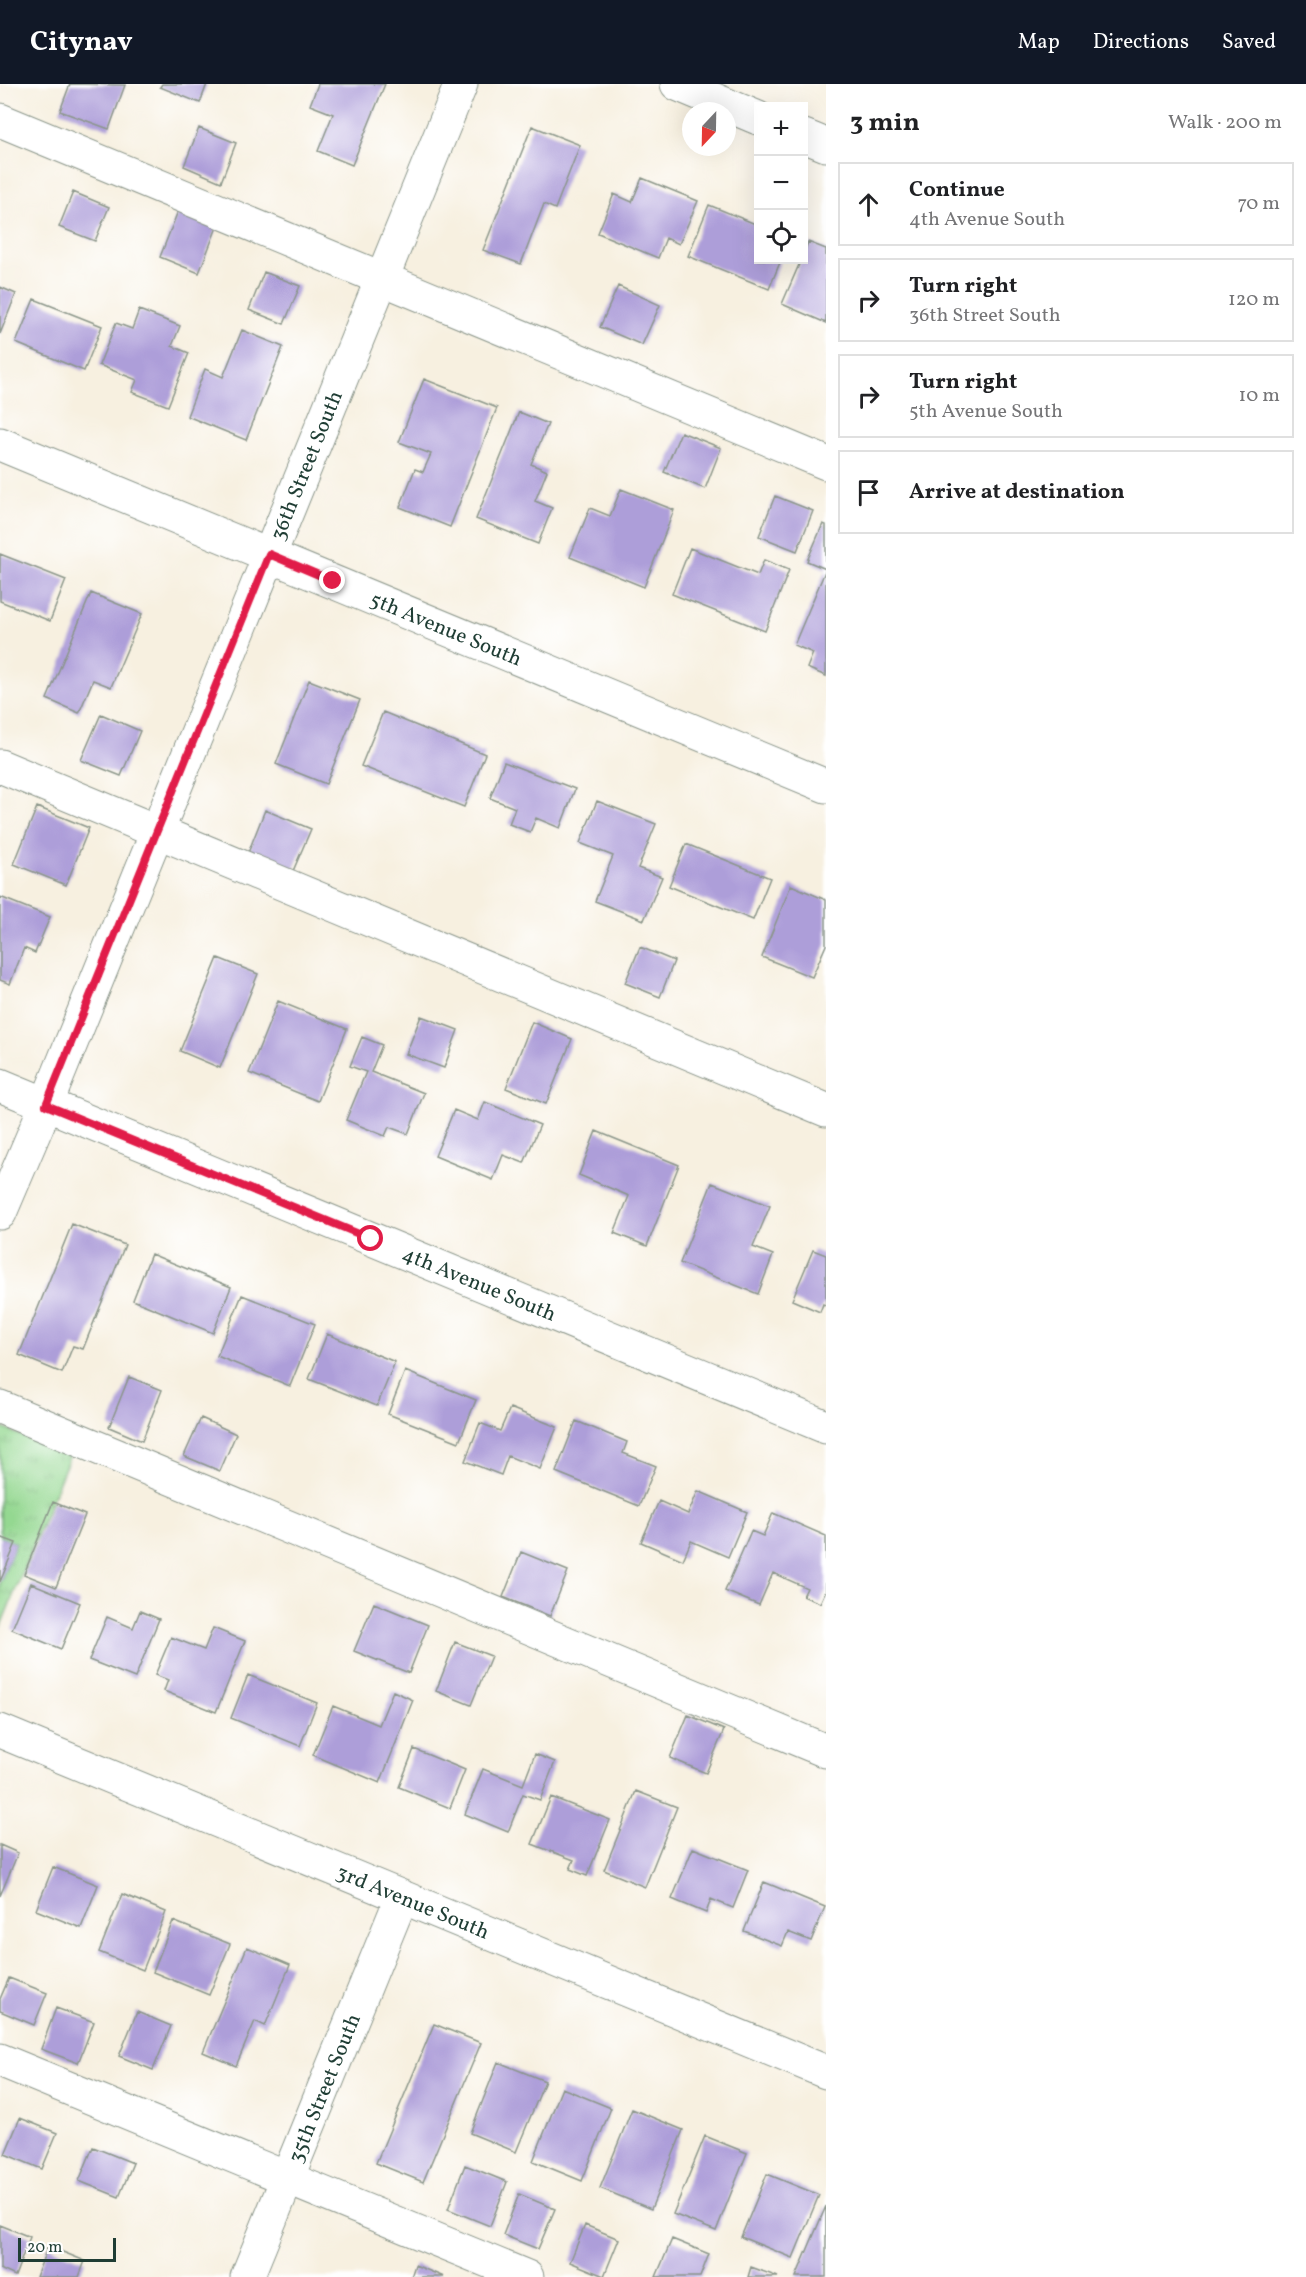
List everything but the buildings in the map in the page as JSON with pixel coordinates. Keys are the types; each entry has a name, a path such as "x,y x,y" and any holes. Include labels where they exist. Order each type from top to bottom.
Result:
{"street":[{"name":"36th Street South","path":"0,1212 46,1105 461,84"},
{"path":"677,84 754,116"},
{"path":"0,120 826,463"},
{"path":"808,138 826,145"},
{"name":"5th Avenue South","path":"0,444 826,786"},
{"path":"0,766 826,1110"},
{"name":"4th Avenue South","path":"0,1085 826,1427"},
{"path":"0,1407 826,1751"},
{"name":"3rd Avenue South","path":"0,1731 401,1899 826,2072"},
{"name":"35th Street South","path":"247,2277 401,1899"},
{"path":"0,2060 527,2277"}],"green space":[{"path":"0,1427 70,1455 0,1628 0,1582 16,1543 0,1537"}],"route":[{"path":"333,581 269,554 46,1105 371,1239"}]}
